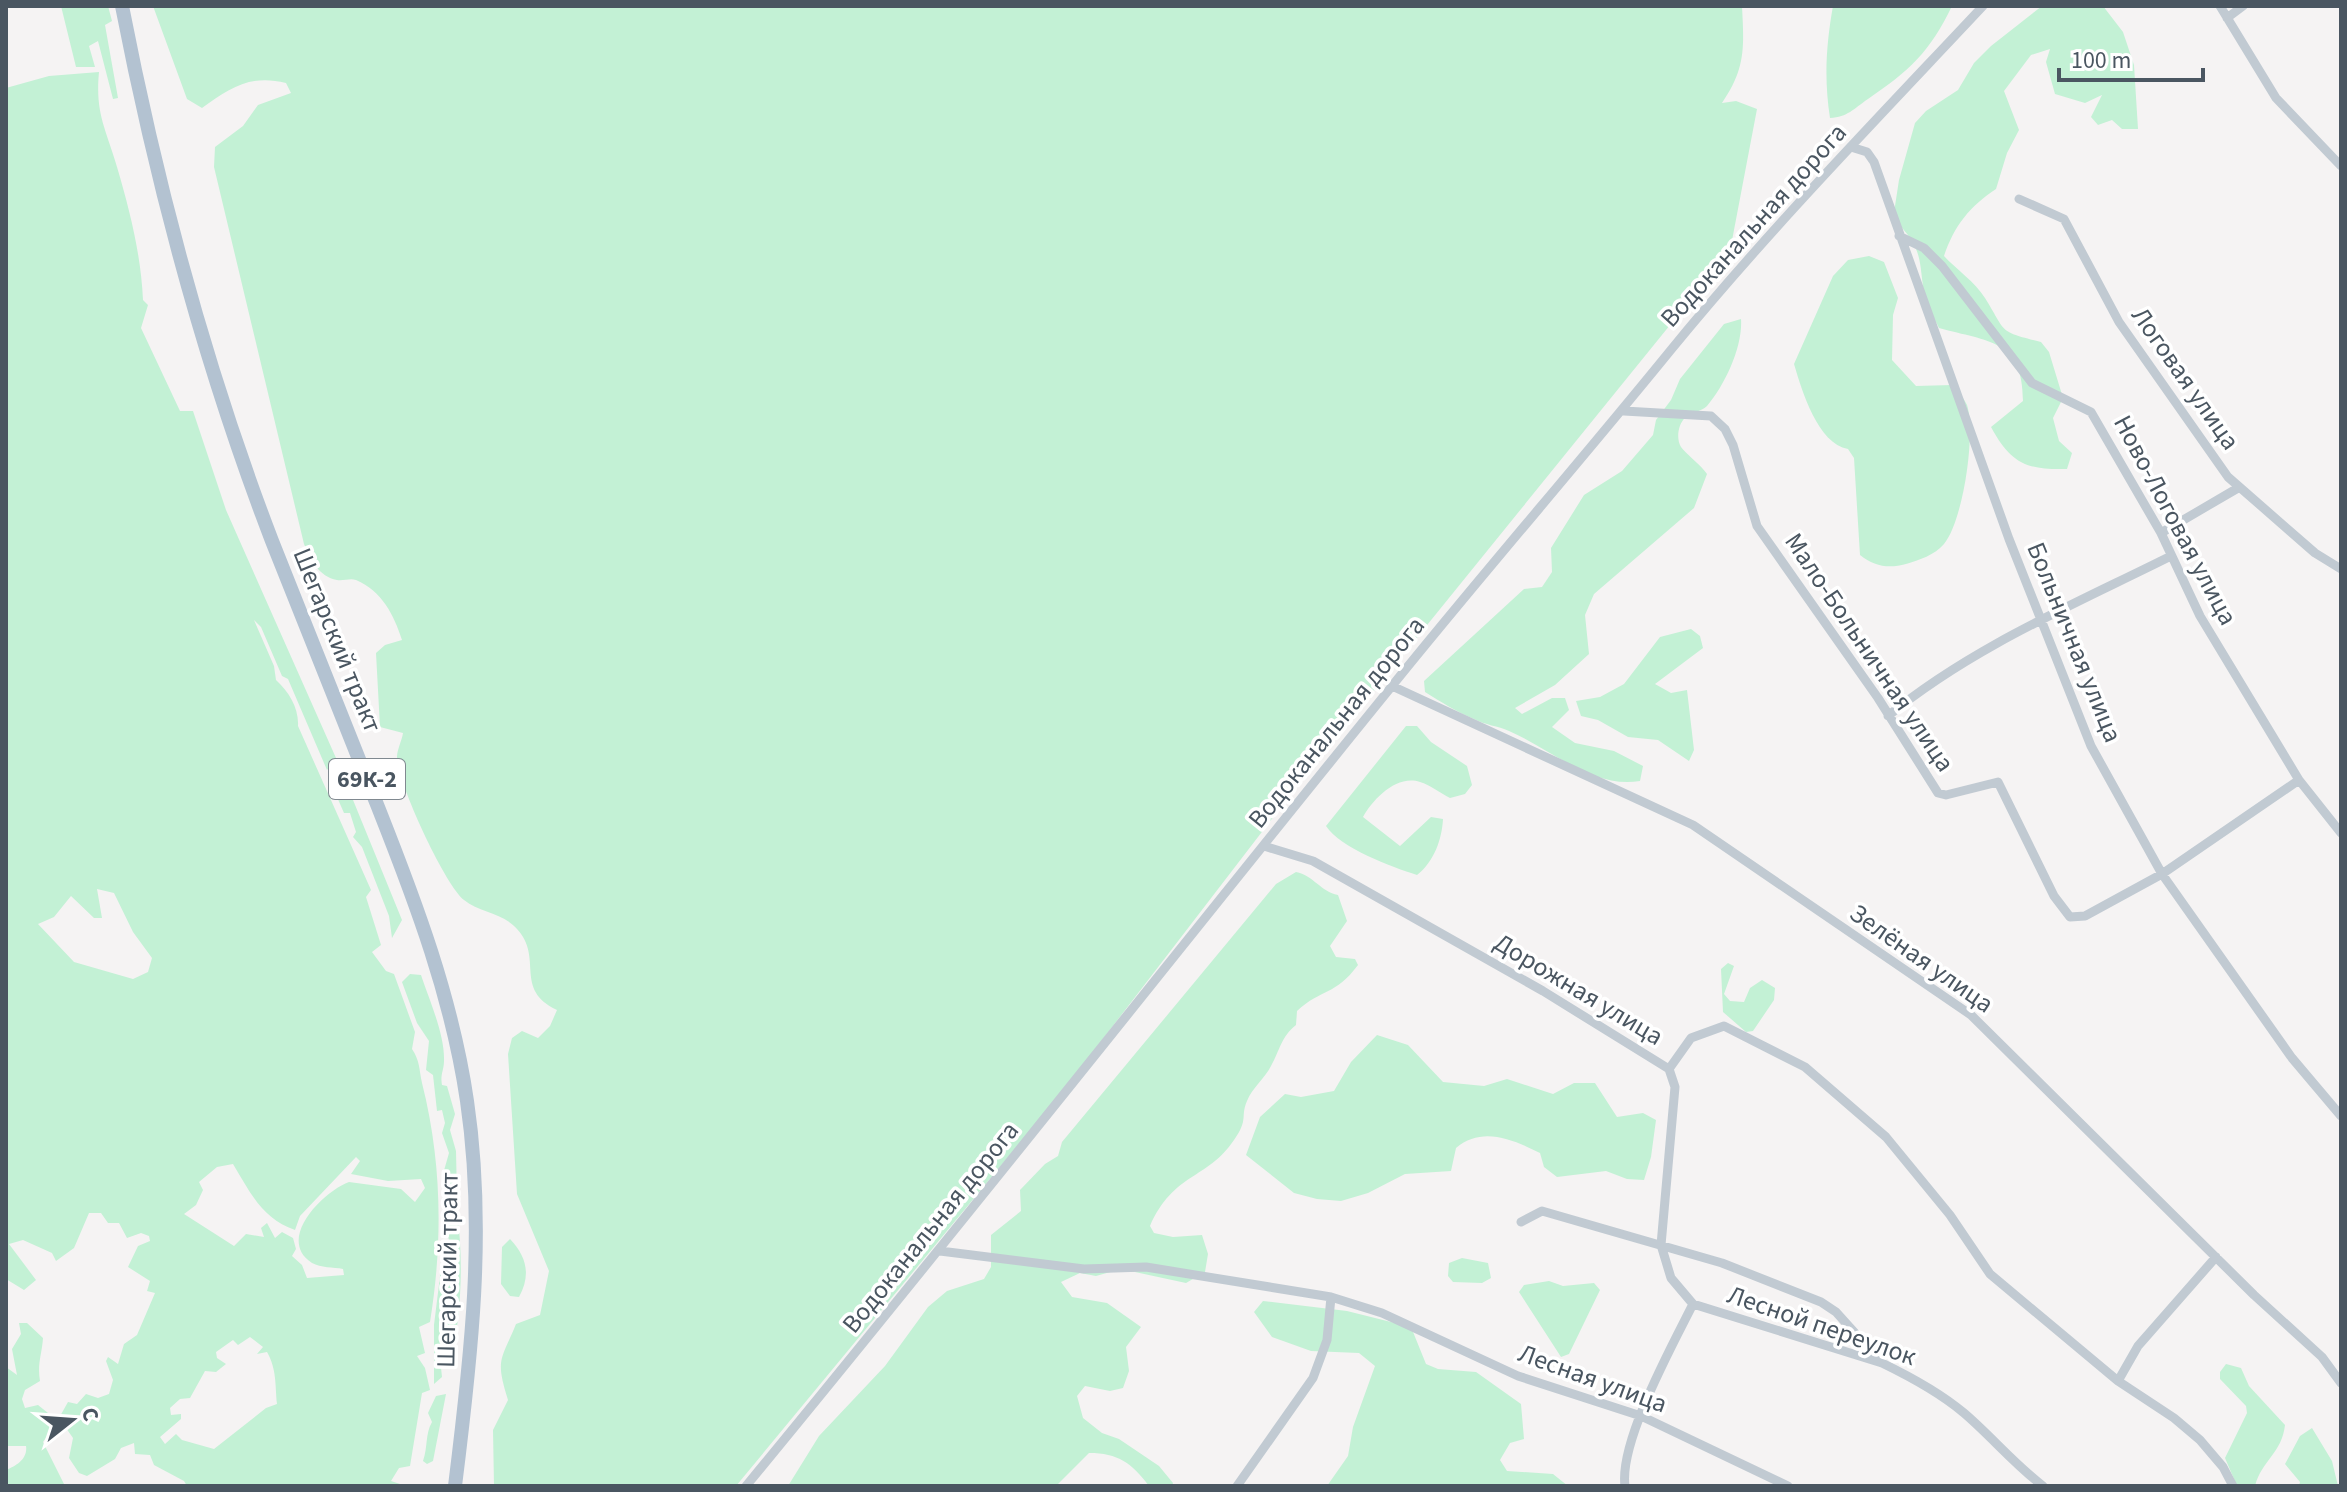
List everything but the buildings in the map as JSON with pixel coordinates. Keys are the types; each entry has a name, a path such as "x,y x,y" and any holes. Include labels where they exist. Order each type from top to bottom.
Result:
{"main road":[{"name":"Шегарский тракт","path":"122,6 168,206 237,439 271,537 422,920 456,1038 472,1136 476,1256 471,1356 455,1486"}],"street":[{"name":"Водоканальная дорога","path":"746,1486 940,1251 1392,686 1624,411 1671,349 1851,147 1983,6"},
{"path":"2220,6 2276,98 2341,166"},
{"path":"2227,18 2243,6"},
{"name":"Больничная улица","path":"1851,147 1871,156 2040,621 2091,746 2162,874 2292,1058 2341,1116"},
{"name":"Логовая улица","path":"2019,199 2064,219 2119,322 2238,488 2315,553 2341,569"},
{"name":"Ново-Логовая улица","path":"1899,236 1924,248 1942,266 2032,383 2091,412 2161,533 2200,616 2299,780 2341,833"},
{"name":"Мало-Больничная улица","path":"1624,411 1711,416 1719,421 1733,445 1757,526 1938,793 1946,795 1998,782 2054,896 2070,917 2085,916 2162,874"},
{"path":"2161,533 2238,488"},
{"path":"1888,716 1927,684 2040,621 2171,556"},
{"name":"Зелёная улица","path":"1392,686 1693,825 1971,1015 2322,1357 2341,1383"},
{"path":"2162,874 2299,780"},
{"name":"Дорожная улица","path":"1264,846 1313,861 1543,991 1669,1069 1675,1087 1661,1245 1671,1278 1693,1304"},
{"path":"1669,1069 1691,1038 1724,1026 1805,1067 1909,1161 1990,1274 2118,1381 2174,1418 2200,1440 2223,1467 2233,1486"},
{"path":"1521,1222 1542,1211 1722,1263 1821,1302 1836,1312 1882,1363"},
{"name":"Лесная улица","path":"940,1251 1084,1269 1146,1267 1331,1297 1382,1313 1518,1376 1641,1416 1788,1486"},
{"path":"2118,1381 2138,1346 2216,1257"},
{"path":"1237,1486 1313,1378 1327,1340 1331,1297"},
{"path":"1625,1486 1624,1462 1641,1416 1693,1304"},
{"name":"Лесной переулок","path":"1693,1304 1882,1363 1926,1385 1964,1413 2015,1464 2043,1486"}],"green space":[{"path":"61,6 108,6 112,21 105,25 118,98 113,99 98,41 89,46 95,67 76,67"},
{"path":"153,6 1742,6 1742,57 1736,79 1722,103 1736,101 1757,109 1730,251 1304,777 1066,1087 736,1486 494,1486 493,1430 508,1400 501,1367 503,1353 516,1324 540,1315 549,1271 517,1194 508,1054 512,1038 522,1031 538,1038 550,1026 557,1010 536,993 525,940 511,923 470,904 456,891 434,855 413,809 397,757 403,733 380,727 376,653 385,645 402,640 391,613 380,597 365,585 356,580 337,580 325,575 312,561 304,544 214,167 215,147 243,126 258,105 291,93 286,83 262,80 231,89 202,108 187,99"},
{"path":"1833,6 1952,6 1927,48 1907,69 1850,112 1830,118 1827,62"},
{"path":"2042,6 2103,6 2123,32 2134,65 2138,129 2122,129 2112,120 2098,125 2091,117 2102,95 2085,103 2055,94 2046,62 2050,49 2031,55 2004,91 2019,130 2007,153 1996,189 1978,202 1964,218 1944,256 1981,292 2005,329 2041,342 2049,352 2063,398 2053,418 2059,441 2072,453 2067,469 2031,466 2013,457 1998,439 1991,427 2023,401 2017,365 2000,346 1939,328 1926,303 1915,247 1893,219 1899,180 1915,123 1926,111 1958,90 1974,63 1991,46"},
{"path":"99,72 100,110 122,184 140,266 143,300 148,305 141,328 180,411 193,411 226,510 336,758 327,770 288,679 282,676 261,627 254,620 274,666 276,680 292,701 298,726 371,890 366,897 381,945 372,952 386,971 394,974 415,1032 412,1049 419,1065 434,1142 438,1232 430,1322 419,1327 425,1353 417,1356 425,1368 430,1390 422,1393 410,1466 399,1468 391,1481 406,1486 187,1486 184,1481 154,1465 150,1455 135,1454 134,1443 121,1448 115,1459 87,1476 79,1473 69,1458 73,1438 59,1418 68,1402 77,1404 86,1394 98,1398 109,1394 113,1380 106,1361 108,1357 118,1364 124,1344 137,1335 155,1293 147,1291 150,1281 128,1267 138,1246 150,1241 149,1236 141,1233 127,1238 119,1223 108,1223 101,1213 89,1213 74,1248 56,1261 52,1253 23,1240 9,1244 36,1280 24,1290 6,1279 6,88 49,76","holes":["97,889 114,893 133,932 152,958 148,972 133,979 74,962 38,924 54,917 71,896 94,918 102,918","356,1157 360,1161 351,1174 388,1181 421,1179 425,1188 415,1202 401,1189 349,1182 317,1205 301,1229 299,1241 302,1253 316,1265 343,1269 344,1275 307,1278 302,1265 292,1256 296,1249 293,1238 282,1232 275,1238 267,1223 261,1228 264,1237 246,1234 234,1246 184,1214 196,1205 203,1190 199,1182 217,1167 233,1164 258,1203 274,1219 295,1230 300,1216","250,1337 263,1347 257,1354 267,1352 274,1371 277,1404 266,1408 214,1449 182,1440 176,1434 165,1444 160,1437 181,1419 181,1414 171,1415 170,1408 180,1399 190,1398 205,1371 216,1372 226,1364 217,1358 216,1352 233,1340 238,1345"]},
{"path":"1869,256 1884,262 1898,298 1893,315 1892,360 1916,386 1952,385 1966,402 1969,418 1966,477 1951,533 1944,544 1931,554 1893,566 1876,564 1860,555 1854,458 1848,449 1837,445 1820,427 1794,364 1833,276 1848,260"},
{"path":"1741,319 1736,353 1720,387 1707,406 1687,416 1679,428 1681,447 1707,474 1694,508 1594,594 1585,615 1589,654 1555,685 1515,708 1522,714 1552,698 1565,698 1569,710 1552,727 1575,743 1614,751 1643,766 1640,781 1605,779 1572,766 1525,739 1461,713 1425,692 1424,681 1524,589 1542,587 1552,572 1551,548 1584,495 1622,471 1653,435 1656,420 1671,400 1680,379 1724,324"},
{"path":"1691,629 1700,636 1703,648 1655,684 1671,693 1687,690 1694,750 1689,761 1658,740 1628,737 1598,720 1581,716 1576,701 1600,697 1624,684 1660,637"},
{"path":"1406,726 1417,726 1431,742 1467,766 1472,785 1465,794 1450,798 1420,782 1403,782 1379,796 1363,817 1400,846 1431,817 1443,819 1436,850 1417,875 1354,849 1326,826"},
{"path":"342,773 402,920 392,938 389,916 362,847 353,837 356,832 350,813 344,813 330,781"},
{"path":"1296,872 1338,895 1347,921 1330,946 1336,957 1355,959 1358,965 1342,982 1297,1011 1296,1025 1249,1096 1243,1123 1234,1140 1213,1163 1169,1195 1150,1226 1154,1233 1173,1237 1202,1235 1208,1254 1205,1272 1186,1283 1121,1269 1096,1276 1080,1273 1061,1282 1072,1297 1107,1303 1141,1327 1126,1347 1129,1371 1123,1388 1110,1391 1085,1386 1077,1396 1083,1418 1102,1433 1119,1439 1159,1466 1173,1483 1172,1486 1149,1486 1124,1461 1089,1453 1056,1486 788,1486 819,1436 885,1366 928,1307 947,1291 984,1279 991,1267 991,1235 1021,1211 1020,1190 1045,1164 1058,1156 1062,1142 1276,884"},
{"path":"1728,963 1734,966 1724,994 1730,1001 1744,1002 1750,988 1762,980 1775,988 1774,1000 1753,1031 1746,1032 1723,1012 1721,969"},
{"path":"410,974 421,975 444,1051 442,1085 447,1086 455,1114 450,1130 456,1151 457,1197 450,1199 443,1174 449,1153 442,1133 445,1123 442,1110 437,1111 433,1075 426,1070 429,1041 417,1023 402,982"},
{"path":"1377,1035 1408,1045 1443,1082 1484,1086 1507,1079 1553,1094 1574,1083 1595,1083 1617,1117 1643,1113 1656,1120 1644,1180 1627,1179 1606,1171 1557,1177 1544,1167 1540,1153 1508,1139 1487,1136 1466,1141 1456,1148 1451,1171 1405,1174 1368,1193 1341,1201 1294,1193 1246,1155 1260,1117 1285,1094 1301,1097 1334,1091 1351,1062"},
{"path":"450,1212 457,1212 459,1231 459,1307 451,1364 447,1365 445,1341 439,1349 442,1377 434,1384 434,1325 443,1252 451,1253 447,1229"},
{"path":"510,1239 525,1266 525,1281 519,1297 510,1296 501,1284 502,1247"},
{"path":"1462,1258 1488,1263 1491,1278 1482,1283 1453,1282 1448,1276 1449,1263"},
{"path":"1549,1281 1563,1286 1594,1283 1600,1290 1569,1354 1561,1357 1519,1292 1524,1285"},
{"path":"1263,1301 1347,1311 1411,1327 1426,1364 1438,1369 1476,1372 1521,1404 1524,1439 1510,1443 1500,1460 1507,1471 1553,1474 1568,1486 1327,1486 1348,1456 1353,1427 1375,1366 1359,1353 1311,1351 1272,1337 1254,1312"},
{"path":"19,1323 27,1323 43,1338 40,1381 25,1390 22,1399 25,1408 38,1405 48,1413 52,1429 43,1442 65,1486 6,1486 6,1470 20,1461 26,1451 26,1446 6,1446 6,1367 17,1375 12,1349 21,1334"},
{"path":"2226,1364 2241,1368 2249,1386 2285,1425 2280,1443 2262,1469 2255,1486 2237,1486 2225,1458 2247,1413 2246,1406 2220,1379 2220,1372"},
{"path":"446,1394 433,1461 427,1464 423,1461 432,1422 428,1413 436,1396"},
{"path":"2312,1428 2332,1461 2338,1486 2299,1486 2300,1482 2285,1464 2300,1436"}]}
